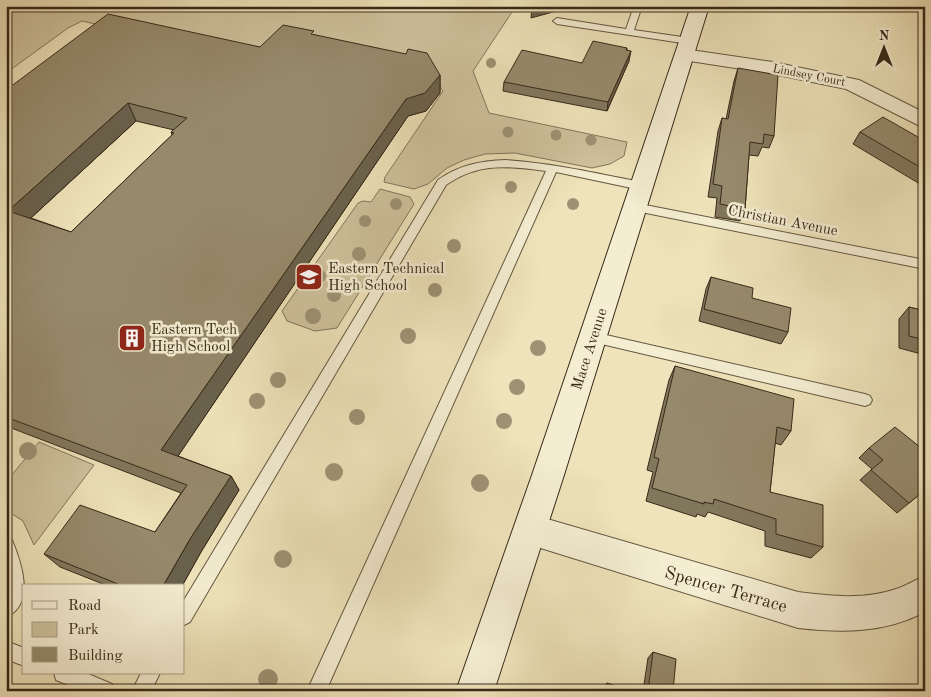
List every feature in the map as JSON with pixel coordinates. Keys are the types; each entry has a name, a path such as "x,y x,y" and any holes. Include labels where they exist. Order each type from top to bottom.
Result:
{"main road":[{"name":"Mace Avenue","path":"475,691 530,530 700,6"},
{"name":"Lindsey Court","path":"686,48 852,84 925,121"},
{"name":"Spencer Terrace","path":"530,530 798,610 827,614 862,613 896,607 925,594"}],"lane":[{"path":"629,32 638,6"},
{"path":"557,21 629,32 686,48"},
{"name":"Christian Avenue","path":"185,614 442,183 463,169 497,163 531,165 552,169 638,196 925,265"},
{"path":"316,691 552,169"},
{"path":"593,337 865,400"},
{"path":"6,546 14,570 15,596 6,608"},
{"path":"6,650 22,656"},
{"path":"65,674 105,691"},
{"path":"141,691 150,674"}],"green space":[{"path":"6,6 516,6 473,71 489,113 627,142 624,156 610,164 592,168 515,153 485,154 464,160 447,168 428,184 414,189 384,182 385,177 443,91 428,69 234,56 82,21 68,28 6,73"},
{"path":"380,189 410,197 414,204 337,328 315,331 287,321 282,311 358,203 363,201 371,202"},
{"path":"39,442 94,465 34,545 23,521 6,510 6,482"}],"building":[{"name":"Eastern Tech High School","path":"108,14 260,47 283,25 314,31 311,34 406,54 408,49 427,53 440,75 425,93 406,99 161,450 231,476 190,539 164,584 118,584 44,554 80,505 155,532 187,485 6,417 6,90","holes":["128,103 187,118 171,132 174,133 71,232 8,211"]},
{"path":"593,41 627,48 626,50 631,51 608,102 504,82 522,50 582,63"},
{"path":"738,68 778,75 774,136 764,134 763,144 750,142 745,209 720,204 722,186 713,184 722,118 728,119"},
{"path":"883,117 925,141 925,170 860,132"},
{"path":"711,277 753,288 752,298 791,308 788,332 704,309"},
{"path":"909,307 925,311 925,340 909,336"},
{"path":"675,366 794,399 791,431 777,427 770,492 823,505 823,547 776,534 776,519 714,499 713,504 704,502 704,504 652,488 659,459 654,457"},
{"path":"895,427 925,451 925,490 909,503 871,470 883,460 869,448"},
{"path":"653,652 676,659 673,691 648,691"},
{"path":"607,683 630,691 605,691"}],"place":[{"name":"Eastern Technical High School","path":"309,277"},
{"name":"Eastern Tech High School","path":"132,338"}]}
